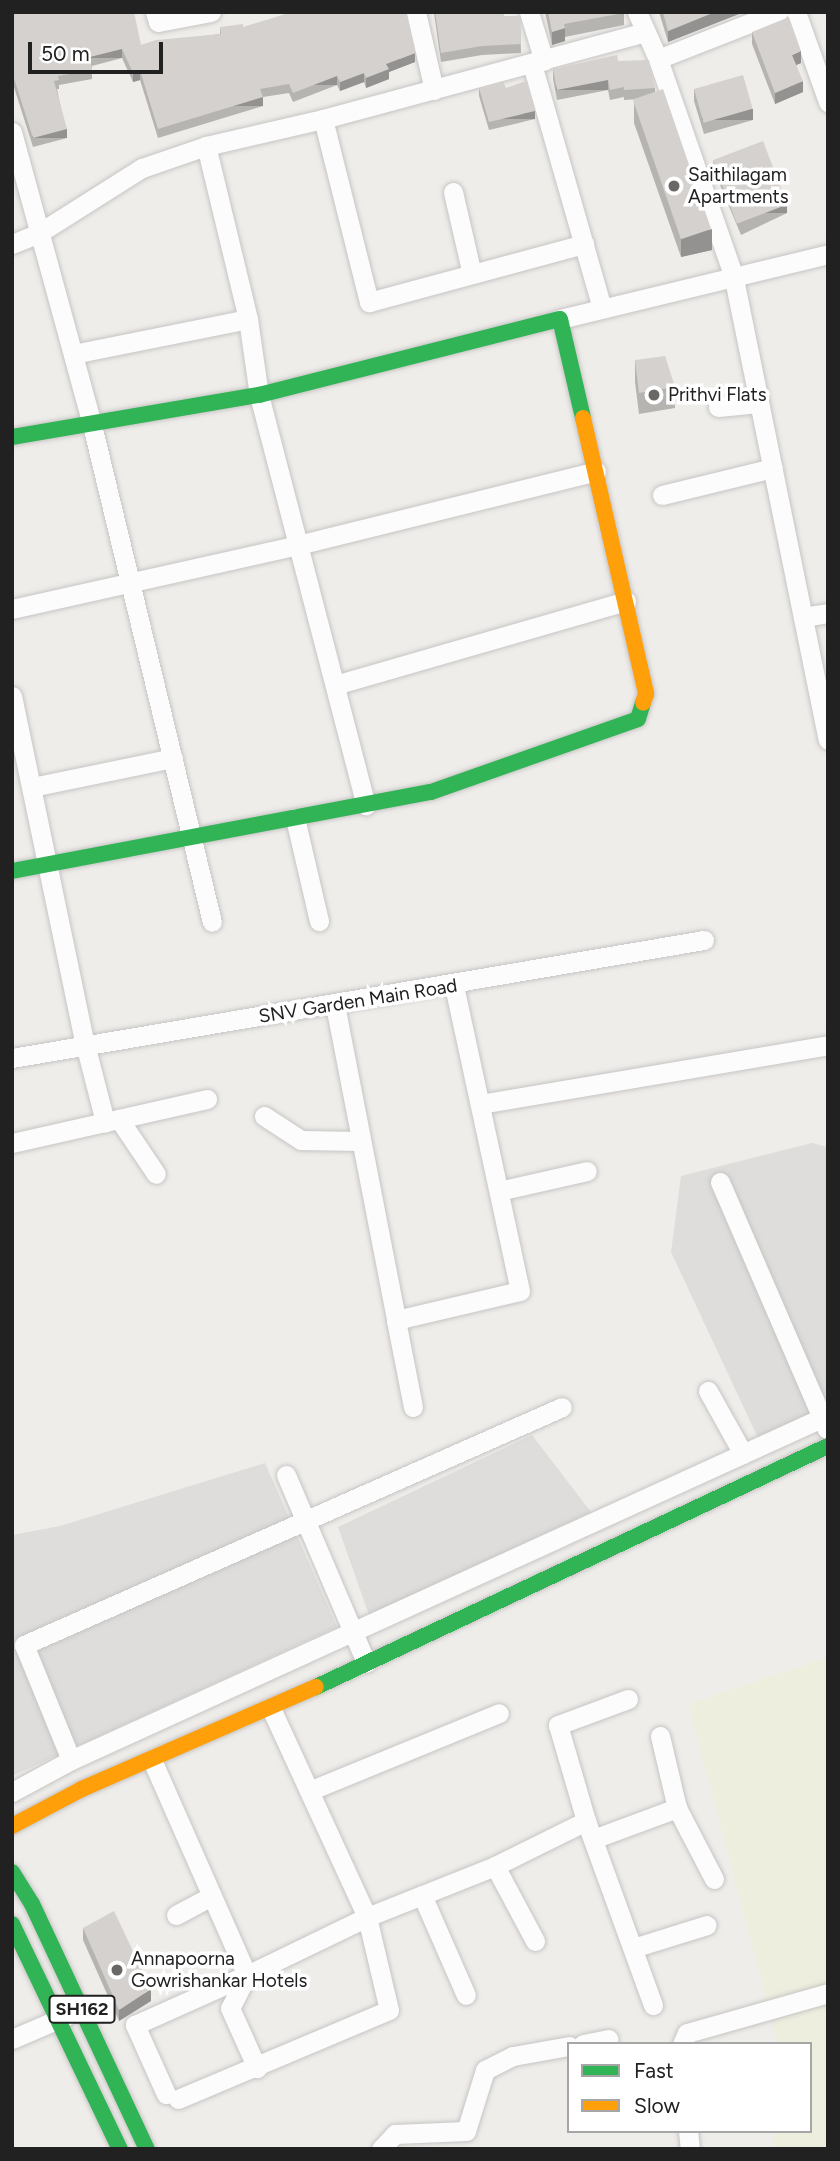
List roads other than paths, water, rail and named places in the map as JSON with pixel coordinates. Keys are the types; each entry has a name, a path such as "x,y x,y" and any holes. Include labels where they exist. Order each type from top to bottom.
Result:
{"street":[{"path":"155,12 158,22 211,12"},
{"path":"416,12 434,90"},
{"path":"529,12 538,63 602,308"},
{"path":"637,12 658,59 733,274 828,739"},
{"path":"658,59 778,12"},
{"path":"796,12 828,102"},
{"path":"12,244 39,233 142,167 206,146 323,119 645,32"},
{"path":"323,119 369,302 584,244"},
{"path":"12,132 92,425 212,922"},
{"path":"206,146 248,319 259,396 366,805"},
{"path":"453,192 472,274"},
{"path":"12,437 259,396 733,274 828,254"},
{"path":"73,354 248,319"},
{"path":"12,872 431,792 638,719 646,694 560,319"},
{"path":"718,407 759,403"},
{"path":"662,495 773,468"},
{"path":"12,609 299,545 596,471"},
{"path":"335,685 626,601"},
{"path":"803,617 828,612"},
{"path":"12,696 85,1044 112,1120 156,1174"},
{"path":"32,787 173,758"},
{"path":"295,818 319,921"},
{"name":"SNV Garden Main Road","path":"12,1058 454,985 704,940"},
{"path":"396,1320 520,1291 454,985"},
{"path":"335,1005 413,1407"},
{"path":"480,1104 828,1045"},
{"path":"12,1143 207,1099"},
{"path":"264,1116 301,1139 361,1141"},
{"path":"499,1191 587,1171"},
{"path":"12,1792 71,1760 743,1454 826,1421 720,1182"},
{"path":"708,1391 743,1454"},
{"path":"71,1760 24,1645 562,1407"},
{"path":"12,1826 82,1789 271,1708 828,1446"},
{"path":"286,1475 366,1663"},
{"path":"628,1699 558,1725 590,1830 653,2005"},
{"path":"271,1708 368,1917 389,2010 257,2068 172,2096 135,2025 368,1917 422,1895 590,1830 677,1808"},
{"path":"309,1791 499,1713"},
{"path":"660,1736 677,1808 714,1879"},
{"path":"152,1760 247,1975"},
{"path":"495,1866 535,1941"},
{"name":"SH162","path":"12,1872 32,1905 147,2149"},
{"path":"422,1895 466,1995"},
{"path":"176,1915 211,1896"},
{"name":"SH162","path":"12,1924 60,2019 120,2149"},
{"path":"633,1948 708,1925"},
{"path":"247,1975 230,2008 257,2068"},
{"path":"683,2042 687,2033 828,1993"},
{"path":"12,2039 82,2008"},
{"path":"593,2042 609,2039"},
{"path":"381,2149 395,2134 466,2131 485,2070 513,2056 567,2046"}],"place":[{"name":"Saithilagam Apartments","path":"674,186"},
{"name":"Prithvi Flats","path":"654,395"},
{"name":"Annapoorna Gowrishankar Hotels","path":"117,1970"}]}
